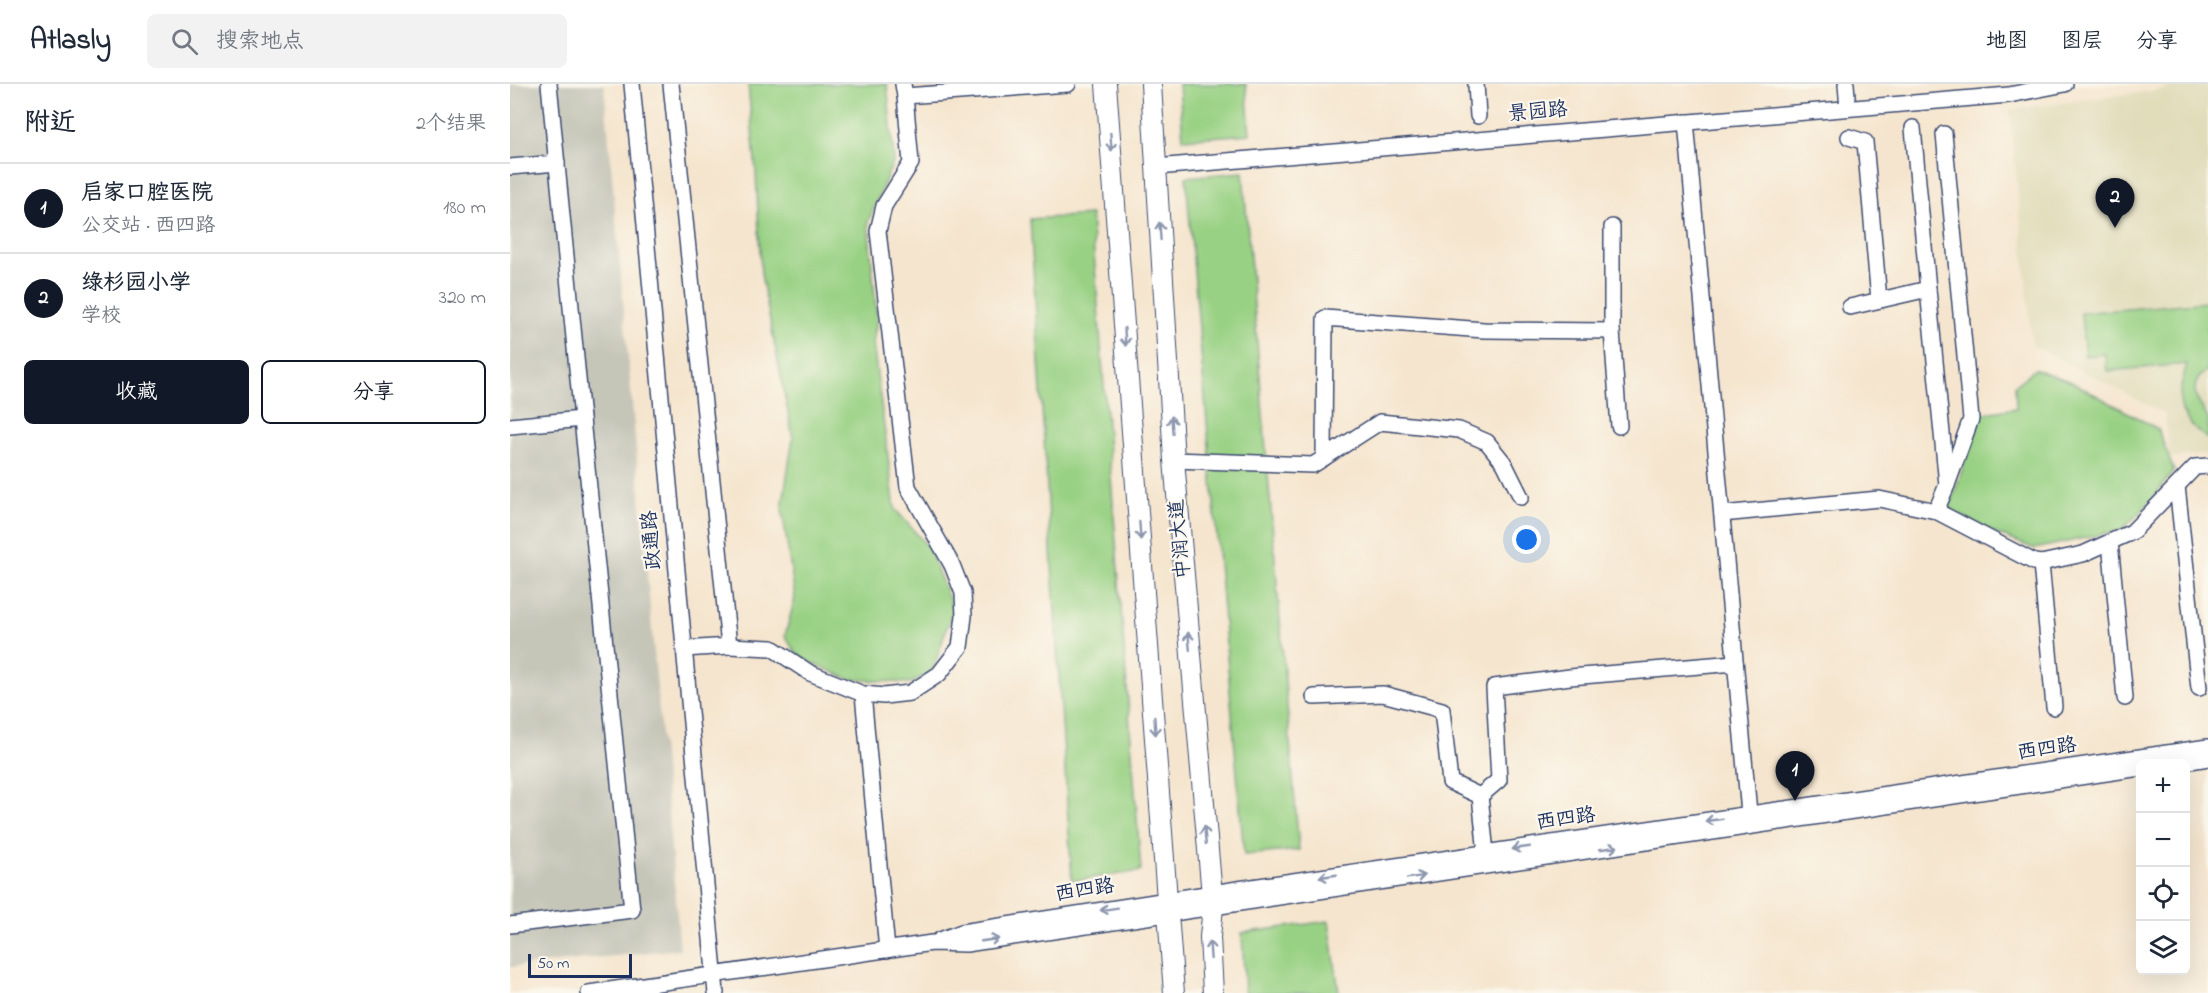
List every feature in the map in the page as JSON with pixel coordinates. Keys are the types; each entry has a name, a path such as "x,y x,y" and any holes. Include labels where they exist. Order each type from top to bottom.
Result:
{"main road":[{"name":"中润大道","path":"1106,84 1174,993"},
{"name":"中润大道","path":"1151,84 1174,460 1212,900 1210,937 1213,993"}],"street":[{"path":"510,925 632,910 549,84"},
{"name":"政通路","path":"632,84 716,993"},
{"path":"671,84 729,646"},
{"path":"684,649 729,646 772,648 810,673 863,694 884,696 910,693 939,674 960,647 964,616 963,593 952,565 908,487 878,231 884,206 911,163 904,90 1068,84"},
{"path":"1476,84 1478,116"},
{"path":"1846,84 1848,108"},
{"name":"景园路","path":"1156,167 2008,95 2065,84"},
{"path":"1686,122 1750,821"},
{"path":"1913,128 1947,485"},
{"path":"1936,511 1971,419 1944,134"},
{"path":"1849,136 1865,142 1879,300"},
{"path":"510,167 557,163"},
{"path":"1612,227 1612,331 1619,426"},
{"path":"1850,306 1928,289"},
{"path":"1324,458 1325,318 1484,330 1612,331"},
{"path":"510,426 582,419"},
{"path":"1174,460 1313,465 1380,422 1459,430 1487,442 1504,463 1521,497"},
{"path":"1722,514 1880,499 1936,511 2034,562 2041,563 2083,554 2132,532 2195,467 2208,466"},
{"path":"2177,486 2199,688"},
{"path":"2110,542 2125,698"},
{"path":"2041,563 2054,707"},
{"path":"1480,796 1499,780 1494,687 1570,677 1735,663"},
{"path":"863,694 887,950"},
{"path":"1314,698 1383,694 1442,710 1450,782 1480,796"},
{"name":"西四路","path":"1750,821 2208,747"},
{"path":"2190,761 2208,758"},
{"name":"西四路","path":"589,993 932,943 962,932 1212,900 1750,821 2136,769"},
{"path":"1480,796 1487,859"}],"shaded area":[{"path":"510,84 604,84 680,949 510,967"},
{"path":"2171,84 2208,84 2208,454 2169,458 2165,414 2032,345 2010,110 2166,89"}],"green space":[{"path":"748,84 887,84 894,160 868,222 877,319 873,343 895,509 928,547 953,609 932,672 910,683 849,679 808,661 795,652 785,636 795,598 782,509 793,438 761,274 756,172"},
{"path":"1179,84 1246,84 1250,134 1183,139"},
{"path":"1243,172 1299,850 1244,855 1186,177"},
{"path":"1091,215 1141,871 1072,881 1030,219"},
{"path":"2208,302 2208,369 2200,376 2195,388 2198,400 2208,419 2208,439 2189,423 2181,406 2181,388 2187,364 2107,371 2105,354 2085,356 2081,313"},
{"path":"2035,369 2072,382 2158,429 2174,471 2143,510 2121,530 2035,549 1995,533 1949,509 1981,414 2016,408 2015,385"},
{"path":"1329,921 1339,993 1245,993 1242,933"}],"place":[{"name":"绿杉园小学","path":"2115,228"},
{"name":"启家口腔医院","path":"1795,801"}]}
